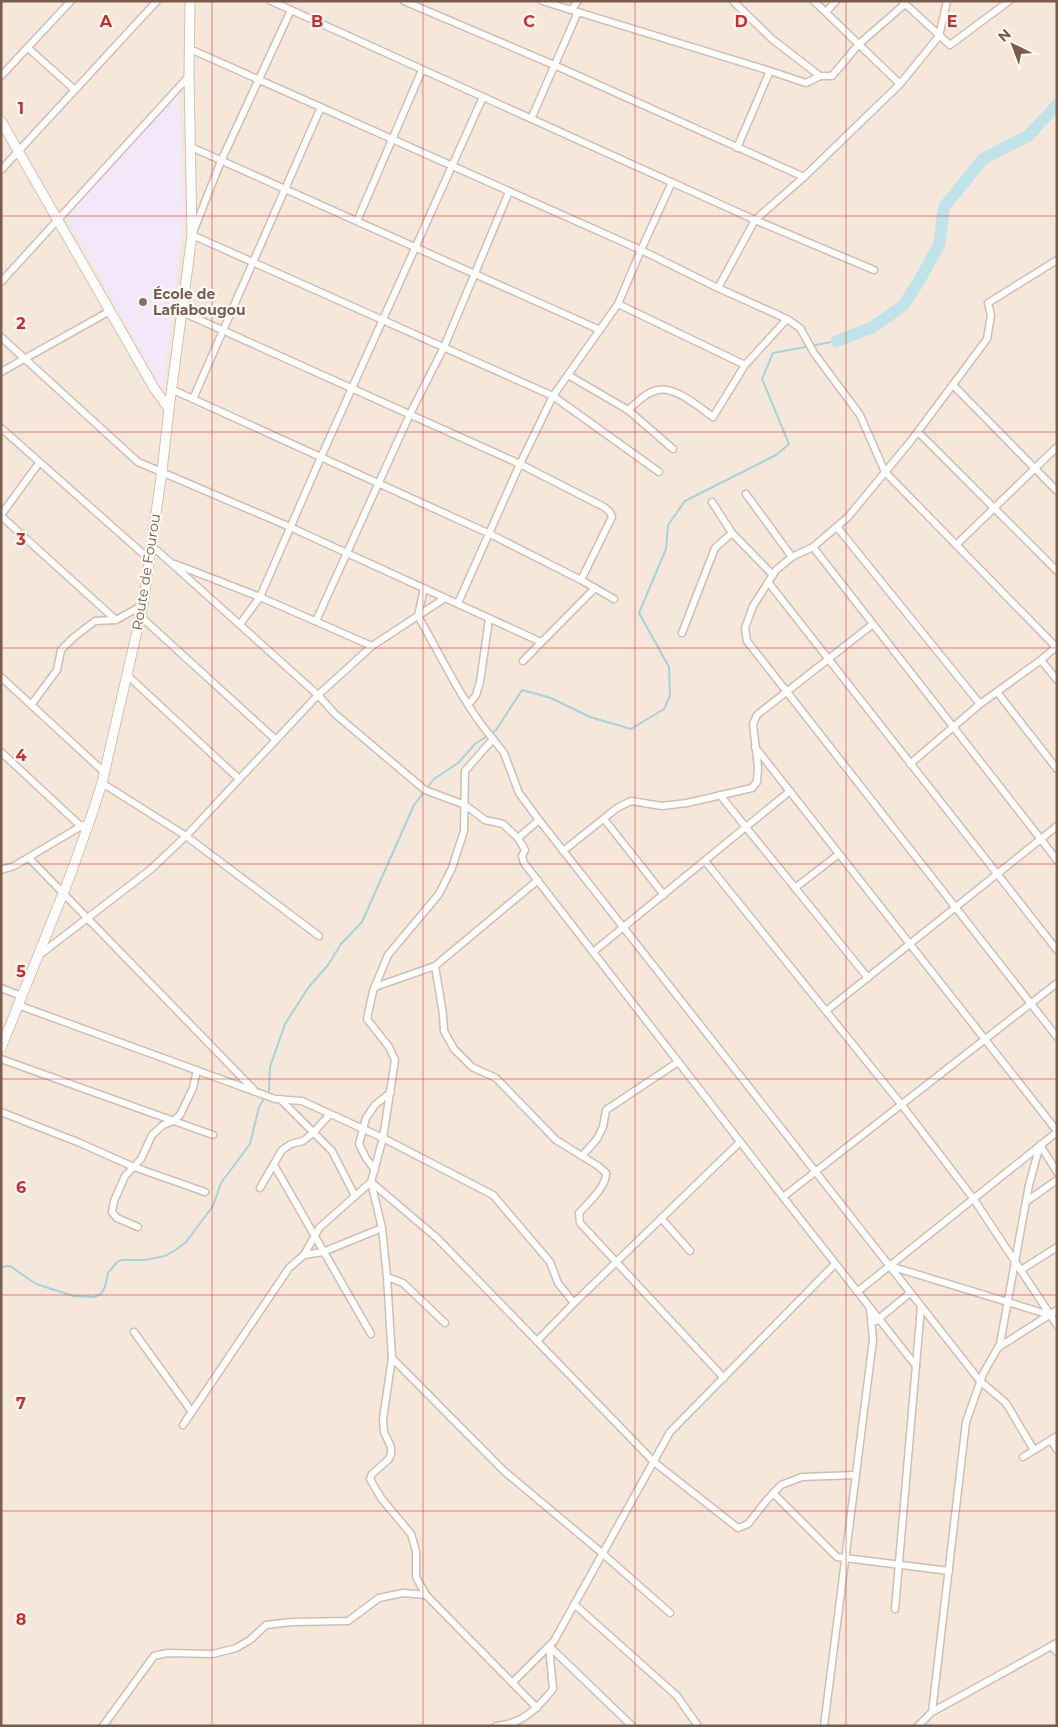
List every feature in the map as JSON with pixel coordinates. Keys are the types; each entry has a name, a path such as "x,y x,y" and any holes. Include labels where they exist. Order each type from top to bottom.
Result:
{"main road":[{"name":"Route de Fourou","path":"1,1048 63,893 84,828 90,820 102,783 143,604 192,235 188,76 190,1"},
{"path":"1,120 154,388 169,409"}],"street":[{"path":"1,76 71,1"},
{"path":"1,170 157,1"},
{"path":"271,1 755,220 874,270"},
{"path":"404,1 554,65 804,177"},
{"path":"542,1 806,83 820,76 832,76 859,44 903,3 950,45 1009,1"},
{"path":"570,10 578,1"},
{"path":"733,1 772,39 820,76"},
{"path":"814,1 900,84"},
{"path":"826,12 836,1"},
{"path":"718,288 755,220 804,177 900,84 940,36 947,1"},
{"path":"291,10 221,161 192,235 254,261 553,396 659,472"},
{"path":"531,119 578,12"},
{"path":"28,48 75,90"},
{"path":"190,49 641,250 787,319 800,328 814,354 860,415 885,472 1056,647 980,704 910,764"},
{"path":"357,221 422,70"},
{"path":"737,148 770,71"},
{"path":"1,282 188,76"},
{"path":"240,624 260,597 483,97"},
{"path":"194,399 321,107"},
{"path":"191,147 600,330"},
{"path":"458,603 520,464 553,396 618,304 672,182"},
{"path":"316,621 410,414 444,347 509,192"},
{"path":"1057,260 988,303 991,315 987,339 918,432 837,527 813,547 792,556 776,570 754,606 745,628 747,641 1057,1037"},
{"path":"618,304 745,365"},
{"path":"1,372 110,311"},
{"path":"182,312 520,464 604,507 610,512 612,517 580,580"},
{"path":"628,410 647,394 666,389 679,394 713,417 745,365 787,319"},
{"path":"1,337 138,462 290,527 542,642"},
{"path":"568,375 628,410 673,449"},
{"path":"953,385 1057,491"},
{"path":"171,389 490,534 614,599"},
{"path":"1,428 149,559"},
{"path":"918,432 1057,571"},
{"path":"956,545 1057,447"},
{"path":"39,463 1,516 116,620"},
{"path":"746,494 792,556"},
{"path":"712,502 732,533 773,575"},
{"path":"837,527 980,704"},
{"path":"682,633 714,548 732,533"},
{"path":"151,544 318,695 335,714 425,790 465,805 485,820 503,824 518,838 525,850 522,856 524,863 916,1366"},
{"path":"813,547 1057,860"},
{"path":"171,562 260,597 372,646"},
{"path":"768,582 1057,950"},
{"path":"424,588 418,616 484,728 504,753 519,793 980,1382 1006,1404 1034,1450"},
{"path":"523,660 594,588"},
{"path":"37,957 150,870 186,836 318,695 372,646 445,598"},
{"path":"31,705 57,670 61,650 73,638 95,621 116,620 143,604"},
{"path":"140,616 276,740"},
{"path":"469,704 476,695 480,682 489,618"},
{"path":"563,851 617,808 631,801 662,806 752,788 757,782 758,767 753,724 757,715 873,624"},
{"path":"1041,660 1057,680"},
{"path":"127,674 239,779"},
{"path":"1,677 104,772"},
{"path":"997,692 1057,768"},
{"path":"183,1425 289,1268 304,1255 319,1228 371,1182 383,1138 396,1060 389,1047 367,1020 375,986 388,955 439,894 452,868 464,831 465,771 493,738"},
{"path":"755,747 1057,1132 857,1292"},
{"path":"1,752 84,828 14,866 1,870"},
{"path":"102,783 186,836 319,936"},
{"path":"593,952 790,791"},
{"path":"720,795 868,978"},
{"path":"604,818 664,894"},
{"path":"518,838 539,820"},
{"path":"826,1011 1057,826"},
{"path":"795,888 839,854"},
{"path":"29,858 259,1093"},
{"path":"705,861 901,1104 974,1198 1057,1325"},
{"path":"375,986 435,966 538,880"},
{"path":"435,966 444,1032 454,1049 472,1067 496,1078 556,1140 606,1173 606,1180 603,1185 590,1198 580,1213 580,1223 724,1378"},
{"path":"783,1197 1057,983"},
{"path":"1,988 20,1001 197,1070 271,1097 302,1101 383,1138 493,1195 550,1262 558,1282 574,1303"},
{"path":"1,1059 213,1135"},
{"path":"582,1156 597,1139 606,1110 678,1062"},
{"path":"138,1227 117,1218 112,1212 114,1201 125,1176 141,1159 152,1135 163,1125 174,1121 180,1115 189,1098 197,1070"},
{"path":"375,1170 359,1144 366,1118 375,1105 390,1092"},
{"path":"280,1099 332,1152 355,1196"},
{"path":"1,1112 80,1143 134,1167 205,1192"},
{"path":"260,1188 282,1150 291,1144 303,1141 314,1133 330,1114"},
{"path":"537,1341 740,1142"},
{"path":"1040,1145 1057,1172"},
{"path":"932,1712 966,1422 983,1374 1000,1344 1026,1201 1040,1145"},
{"path":"274,1165 371,1334"},
{"path":"1026,1201 1057,1180"},
{"path":"371,1182 382,1228 392,1358 383,1419 384,1432 391,1447 391,1454 389,1459 372,1474 370,1479 381,1498 412,1534 416,1551 416,1577 426,1596 537,1708"},
{"path":"371,1182 437,1238 654,1462 738,1528 748,1524 781,1485 802,1476 856,1475"},
{"path":"661,1218 690,1251"},
{"path":"304,1255 323,1252 382,1228"},
{"path":"1021,1270 1057,1246"},
{"path":"512,1683 554,1641 670,1432 835,1264"},
{"path":"889,1266 1050,1315"},
{"path":"387,1277 403,1283 445,1323"},
{"path":"872,1325 910,1293"},
{"path":"824,1726 873,1340 870,1307"},
{"path":"895,1609 921,1307"},
{"path":"998,1348 1057,1310"},
{"path":"134,1332 192,1412"},
{"path":"392,1358 504,1471 670,1613"},
{"path":"1023,1457 1054,1438 1057,1450"},
{"path":"773,1493 837,1557 949,1571"},
{"path":"103,1726 154,1656 167,1652 213,1654 236,1648 250,1640 266,1625 292,1622 348,1621 379,1598 403,1593 426,1596"},
{"path":"574,1604 677,1696 698,1726"},
{"path":"918,1726 932,1712 1055,1644 1057,1652"},
{"path":"496,1726 510,1725 537,1708 553,1689 549,1646"},
{"path":"549,1646 632,1726"}],"shaded area":[{"path":"1,1 1057,1 1057,1726 1,1726"},
{"name":"École de Lafiabougou","path":"179,91 184,220 163,386 159,384 67,217"}],"waterway":[{"path":"837,341 871,328 903,306 939,245 944,207 983,159 1028,136 1057,105"},
{"path":"1,1267 10,1266 36,1284 73,1296 94,1297 101,1294 105,1287 108,1273 117,1262 165,1256 186,1242 213,1206 221,1183 250,1144 259,1107 269,1091 270,1067 285,1024 308,988 328,965 341,944 362,922 414,805 434,779 458,763 475,744 496,730 522,690 551,698 590,717 631,729 664,709 670,696 669,667 639,613 666,549 668,525 685,501 776,455 789,444 762,379 773,353 837,341"}],"place":[{"name":"École de Lafiabougou","path":"143,302"}]}
